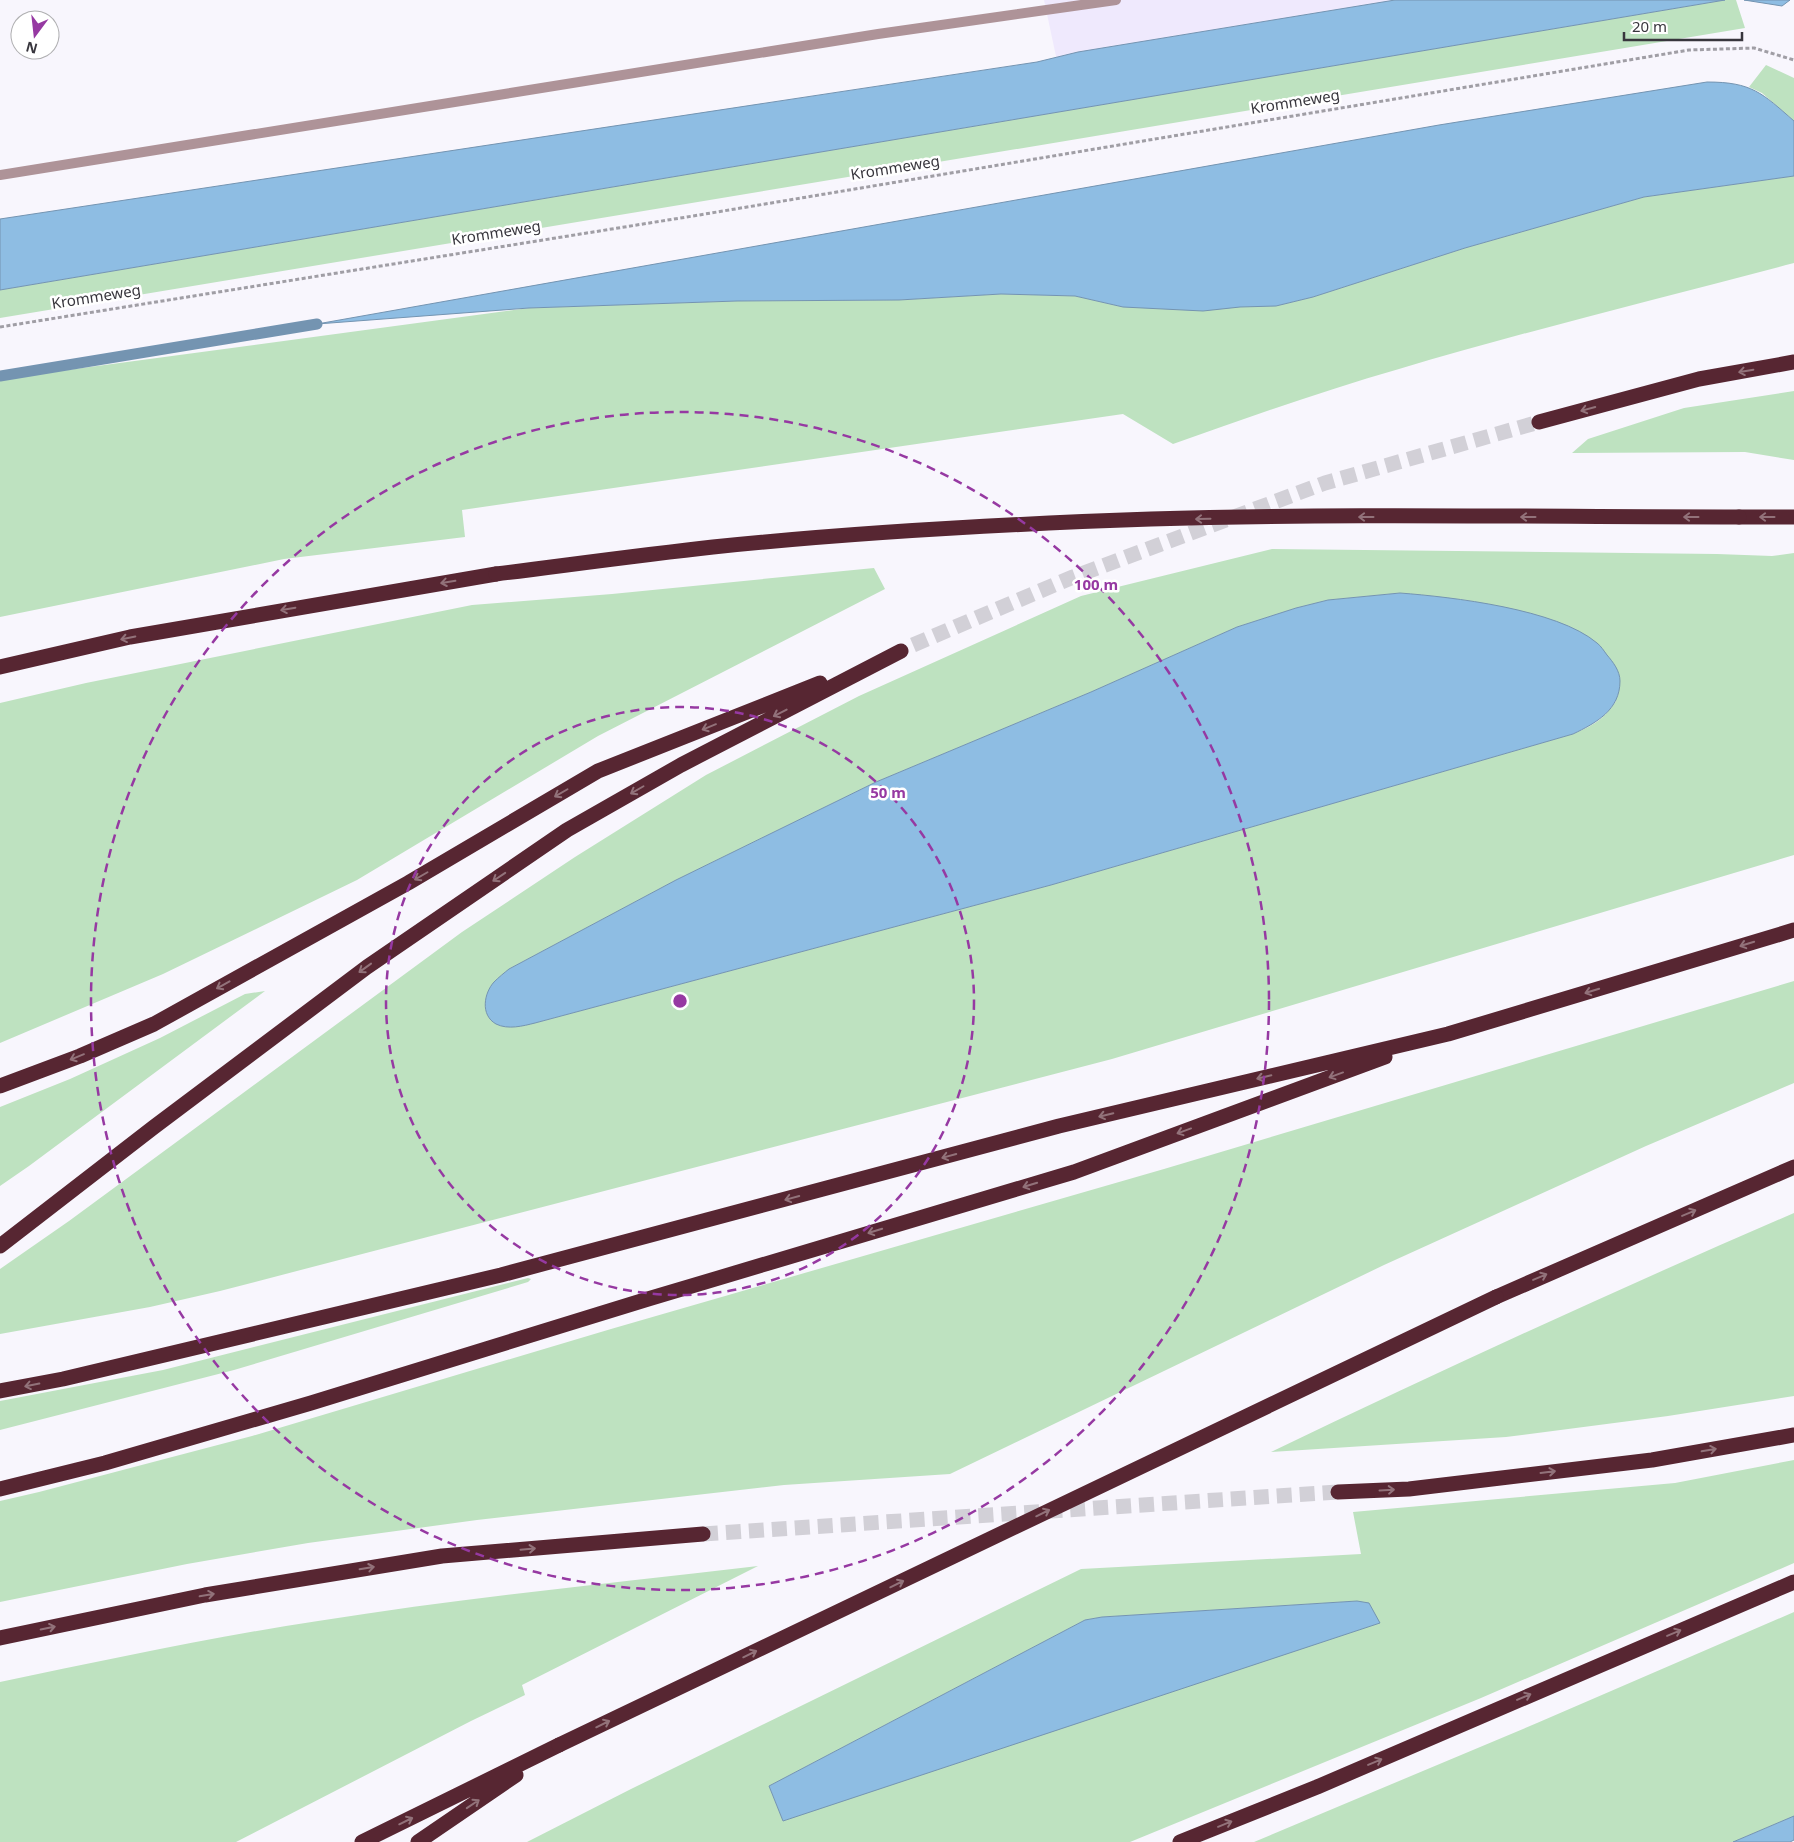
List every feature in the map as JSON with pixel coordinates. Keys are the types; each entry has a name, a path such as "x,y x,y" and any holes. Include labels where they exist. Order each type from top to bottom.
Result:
{"highway":[{"path":"1539,422 1699,379 1794,362"},
{"path":"0,667 130,637 496,574 713,547 880,533 1153,519 1794,517"},
{"path":"0,1086 80,1056 154,1024 408,883 598,772 907,648 681,764 567,830 367,966 0,1246"},
{"path":"0,1391 63,1379 502,1275 1059,1126 1448,1034 1794,930"},
{"path":"0,1489 105,1463 311,1403 648,1299 1074,1172 1448,1034"},
{"path":"362,1842 560,1745 1496,1297 1794,1167"},
{"path":"1338,1492 1409,1489 1652,1460 1794,1434"},
{"path":"0,1638 205,1595 442,1556 703,1534"},
{"path":"1180,1842 1317,1787 1794,1582"},
{"path":"418,1842 560,1745"}],"street":[{"path":"0,176 878,34 1116,0"}],"path":[{"name":"Krommeweg","path":"0,327 693,216 1689,50 1754,48 1794,60"}],"shaded area":[{"path":"1044,0 1512,0 1057,61"}],"green space":[{"path":"1725,0 1736,0 1745,28 0,318 0,290"},
{"path":"1766,65 1794,78 1794,121 1762,93 1749,87"},
{"path":"1794,176 1794,263 1399,369 1342,386 1173,444 1123,414 462,510 465,537 284,559 0,617 0,379 529,308 737,301 899,300 1001,294 1075,296 1123,307 1276,306 1313,297 1465,248 1644,197"},
{"path":"1794,391 1794,460 1745,452 1572,453 1588,439 1684,408"},
{"path":"1272,549 1772,556 1794,553 1794,855 1112,1059 220,1291 150,1307 0,1334 0,1269 69,1221 462,932 575,857 706,775 859,696 1081,596","holes":["1400,593 1464,600 1554,621 1616,701 1598,721 1573,734 1051,885 535,1023 509,969 676,880 876,782 1091,692 1237,627 1328,600"]},
{"path":"874,568 885,589 598,736 357,880 163,974 0,1043 0,703 86,683 472,605 612,594"},
{"path":"1794,981 1794,1083 1646,1146 1384,1265 950,1474 784,1485 477,1520 308,1543 187,1564 0,1602 0,1501 252,1436 611,1329 1164,1169"},
{"path":"265,991 0,1186 0,1107 70,1079 160,1038 245,994"},
{"path":"1794,1213 1794,1396 1668,1416 1506,1437 1271,1452 1531,1330"},
{"path":"528,1278 531,1279 528,1282 234,1370 0,1430 0,1401 163,1370"},
{"path":"1794,1460 1794,1563 1481,1698 1130,1842 527,1842 631,1789 1081,1569 1361,1554 1353,1512 1675,1483","holes":["1357,1601 783,1821 769,1786 1085,1620 1102,1617"]},
{"path":"758,1566 522,1685 525,1695 236,1842 0,1842 0,1682 278,1627 483,1598"},
{"path":"1794,1612 1794,1816 1733,1842 1254,1842 1537,1723"}],"water":[{"path":"1395,0 1725,0 0,290 0,219 1037,62 1078,52"},
{"path":"1744,0 1790,0 1782,6"},
{"path":"1707,82 1735,84 1755,91 1764,96 1794,121 1794,176 1644,197 1465,248 1313,297 1276,306 1203,311 1123,307 1075,296 1001,294 899,300 737,301 529,308 317,324 1439,125"},
{"path":"1400,593 1503,607 1557,621 1579,631 1598,644 1616,667 1620,681 1616,700 1611,708 1598,720 1573,734 1051,885 530,1024 505,1027 496,1024 488,1015 485,1004 488,992 494,982 509,969 676,880 876,782 1091,692 1237,627 1328,600"},
{"path":"1357,1601 1369,1603 1380,1623 783,1821 769,1786 1085,1620 1102,1617"},
{"path":"1794,1816 1794,1840 1790,1842 1733,1842"}],"waterway":[{"path":"0,376 317,324"}],"tunnel":[{"path":"913,645 1073,577 1325,483 1539,422"},
{"path":"703,1534 1338,1492"}]}
